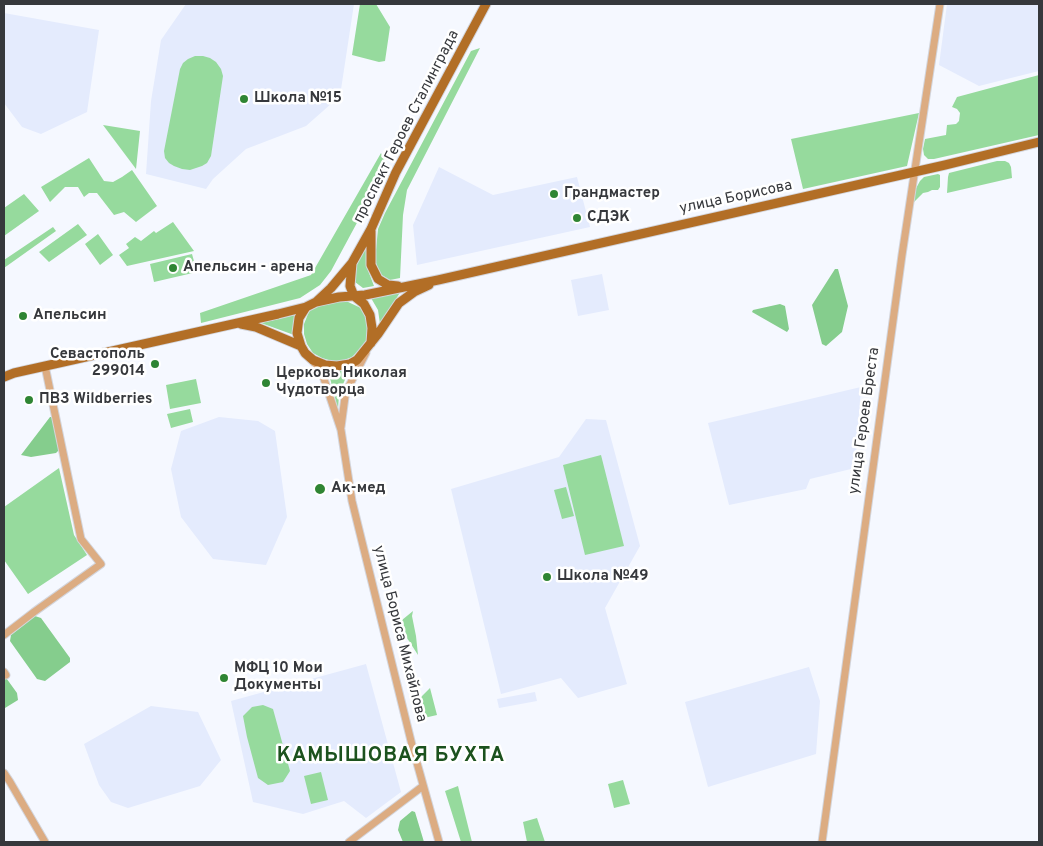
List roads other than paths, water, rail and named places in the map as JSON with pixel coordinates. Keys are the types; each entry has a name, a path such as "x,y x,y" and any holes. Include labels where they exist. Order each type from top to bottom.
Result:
{"main road":[{"name":"проспект Героев Сталинграда","path":"4,377 14,373 306,307 316,302 352,263 371,229 396,172 486,4"},
{"name":"улица Борисова","path":"354,296 438,280 1039,142"},
{"path":"371,229 371,265 378,279 388,285 404,286"},
{"name":"проспект Героев Сталинграда","path":"352,263 350,286 354,296"},
{"name":"улица Борисова","path":"370,343 399,303 414,292 438,280"},
{"path":"306,307 299,318 297,334 305,353 313,360 325,365 350,364 357,360 370,343 372,328 370,315 364,304 354,296 338,297 316,302"},
{"name":"проспект Героев Сталинграда","path":"236,323 256,327 301,346"}],"street":[{"name":"улица Героев Бреста","path":"822,842 914,172 940,4"},
{"name":"улица Бориса Михайлова","path":"341,430 348,388 370,343"},
{"name":"улица Бориса Михайлова","path":"313,360 322,373 341,430 352,501 412,745 439,842"},
{"path":"4,636 101,564 81,539 45,366"},
{"path":"4,773 45,842"},
{"path":"349,842 423,786"}],"place":[{"name":"Школа №15","path":"244,99"},
{"name":"Грандмастер","path":"554,194"},
{"name":"СДЭК","path":"577,218"},
{"name":"Апельсин - арена","path":"173,268"},
{"name":"Апельсин","path":"23,316"},
{"name":"Севастополь 299014","path":"155,364"},
{"name":"Церковь Николая Чудотворца","path":"266,383"},
{"name":"ПВЗ Wildberries","path":"29,400"},
{"name":"Ак-мед","path":"320,489"},
{"name":"Школа №49","path":"547,577"},
{"name":"МФЦ 10 Мои Документы","path":"224,678"}],"district":[{"name":"КАМЫШОВАЯ БУХТА","path":"391,757"}]}
